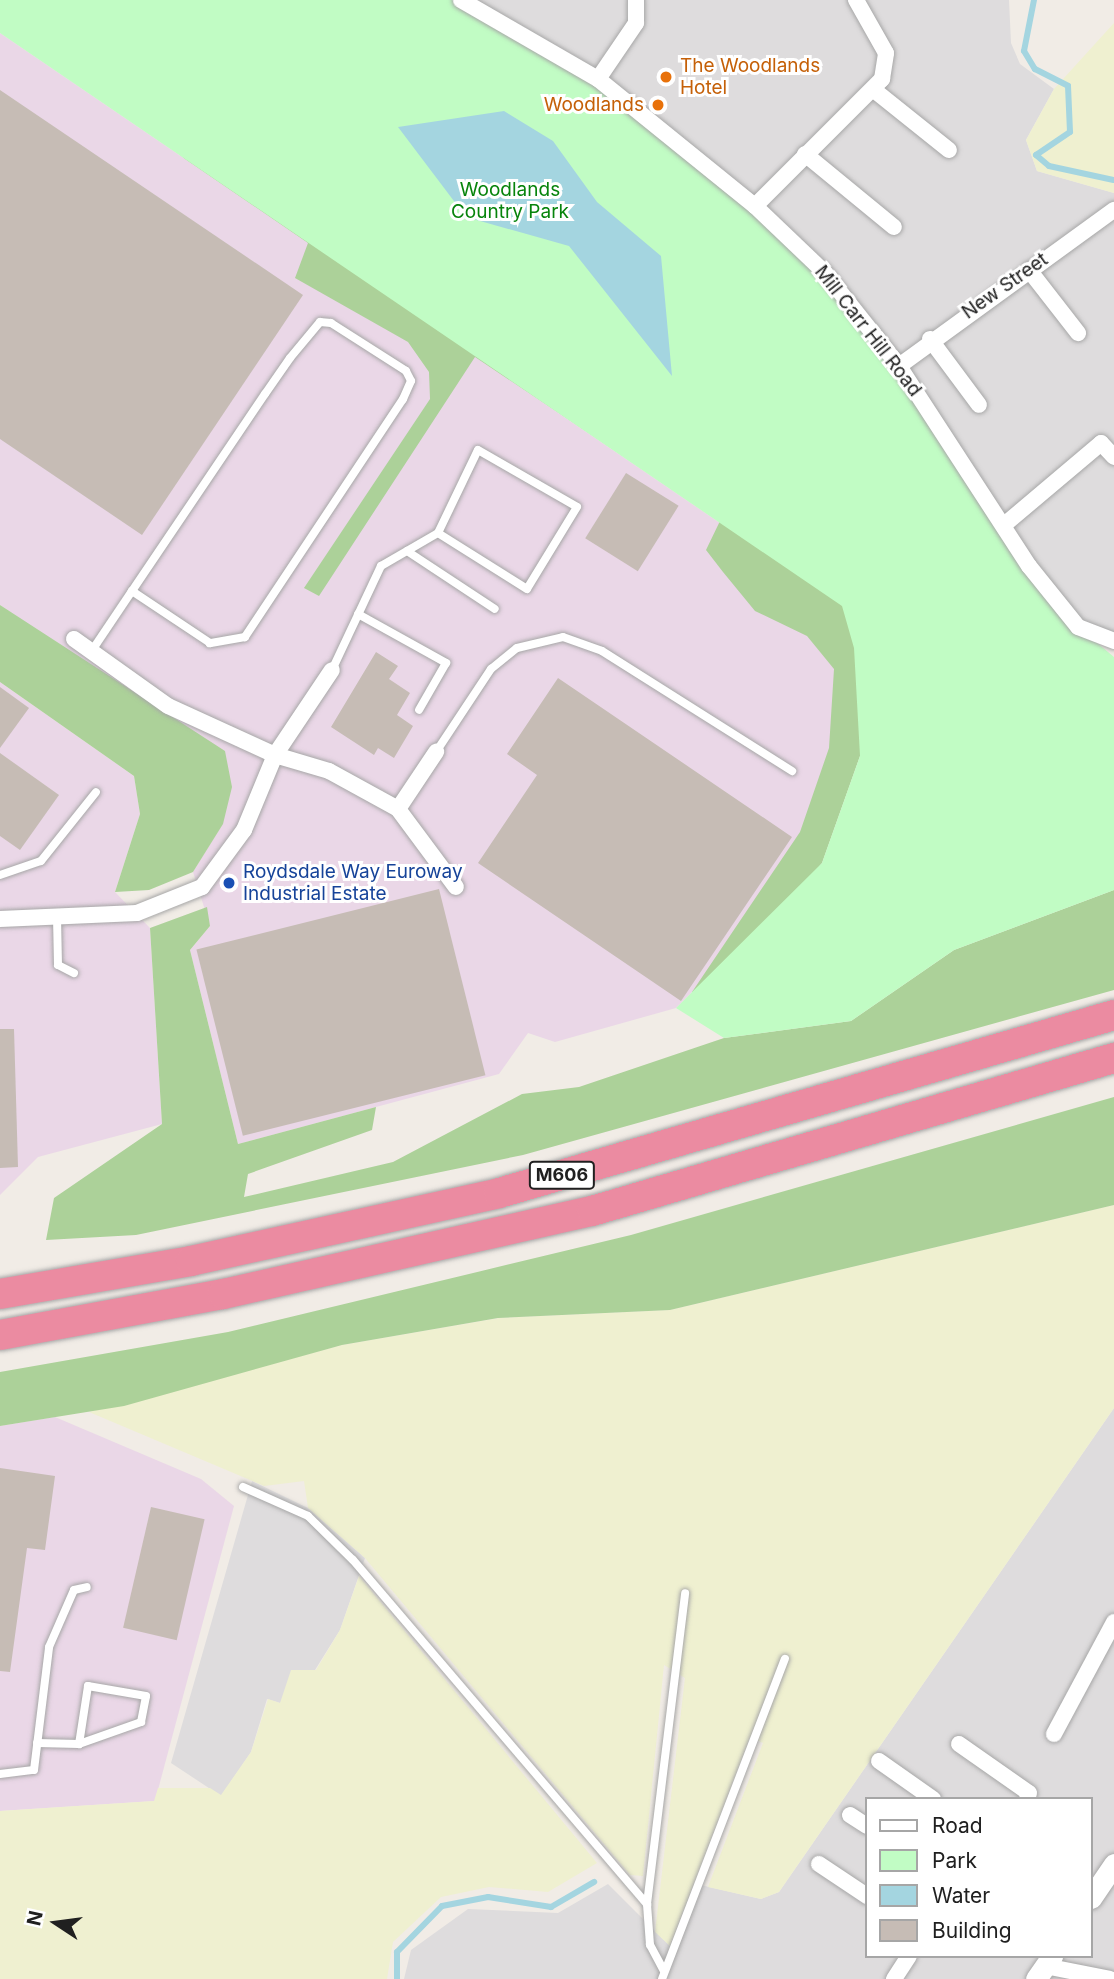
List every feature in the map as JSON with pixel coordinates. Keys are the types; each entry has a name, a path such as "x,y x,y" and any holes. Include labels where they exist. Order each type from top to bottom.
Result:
{"highway":[{"name":"M606","path":"0,1294 191,1261 499,1193 1114,1015"},
{"name":"M606","path":"0,1335 223,1294 592,1211 1114,1058"}],"street":[{"name":"Mill Carr Hill Road","path":"461,0 598,79 755,206 824,273 899,366 1004,525 1078,627 1114,641"},
{"path":"598,79 636,23 636,0"},
{"path":"755,206 874,90 886,53 856,0"},
{"path":"874,90 949,150"},
{"path":"805,155 894,227"},
{"name":"New Street","path":"899,366 930,339 1114,210"},
{"path":"1028,270 1078,333"},
{"path":"930,339 979,405"},
{"path":"1004,525 1101,443 1114,457"},
{"path":"74,639 168,706 275,755 330,771 398,809 461,891"},
{"path":"0,919 137,913 202,887 244,830 275,755 332,670"},
{"path":"398,809 436,752"},
{"path":"1054,1734 1114,1622"},
{"path":"959,1744 1028,1796"},
{"path":"878,1761 930,1797"},
{"path":"850,1815 866,1825"},
{"path":"820,1864 866,1895"},
{"path":"1093,1894 1103,1872"},
{"path":"894,1979 908,1958"},
{"path":"1044,1967 1110,1979"}],"lane":[{"path":"91,652 132,591 320,322 331,323 406,371 411,381 404,398 246,637 210,643 132,591"},
{"path":"332,670 381,566 438,533 478,450 577,507 527,589 438,533"},
{"path":"407,551 495,609"},
{"path":"358,614 446,663 419,710"},
{"path":"436,752 491,669 517,648 563,637 602,651 792,771"},
{"path":"0,876 41,861 96,792"},
{"path":"57,917 58,965 74,973"},
{"path":"243,1487 308,1516 353,1560 647,1904"},
{"path":"0,1774 34,1770 49,1647 74,1590 87,1587"},
{"path":"663,1975 650,1945 647,1904 685,1592"},
{"path":"663,1975 785,1659"},
{"path":"37,1743 79,1744 141,1722 146,1696 88,1686 79,1744"}],"shaded area":[{"path":"461,0 1009,0 1011,43 1020,64 1054,89 1026,140 1037,171 1114,193 1114,641 1094,637"},
{"path":"0,33 842,606 822,863 676,1008 555,1042 528,1033 499,1074 238,1144 190,950 210,926 193,872 223,823 41,633 0,605"},
{"path":"0,682 134,776 140,814 115,892 150,928 162,1124 38,1157 0,1195"},
{"path":"1114,1408 1114,1979 404,1979 411,1950 468,1909 558,1913 608,1884 669,1945 692,1883 761,1899 779,1892"},
{"path":"55,1417 201,1479 234,1506 155,1801 0,1811 0,1426"},
{"path":"252,1481 308,1508 365,1558 340,1630 315,1670 280,1703 267,1699 251,1752 221,1796 171,1763"}],"green space":[{"path":"0,0 949,614 860,756 822,863 705,1007 692,992 800,832 829,748 834,669 807,636 755,611 706,550 720,521 475,357 319,596 304,588 430,399 429,372 408,342 295,278 308,243 185,159"},
{"name":"Woodlands Country Park","path":"0,0 461,0 598,79 825,273 1078,627 1114,657 1114,890 954,950 851,1021 724,1038 676,1008 822,863 860,756 854,648 842,606 0,33"},
{"path":"1114,23 1114,193 1037,171 1026,140 1054,89"},
{"path":"0,605 225,751 232,787 223,824 193,872 149,890 115,892 140,814 134,776 0,682"},
{"path":"1114,890 1114,990 523,1155 136,1235 46,1240 54,1198 162,1124 150,928 207,907 210,926 190,950 238,1144 376,1107 372,1130 248,1174 244,1197 393,1162 522,1094 579,1087 724,1038 851,1021 954,950"},
{"path":"1114,1097 1114,1205 670,1310 498,1318 342,1345 124,1406 0,1426 0,1372 228,1332 631,1235"},
{"path":"1114,1205 1114,1408 779,1892 761,1899 708,1887 763,1743 750,1737 670,1946 655,1932 685,1678 664,1665 643,1876 630,1875 365,1558 308,1508 304,1481 264,1486 89,1412 342,1345 499,1318 670,1310"},
{"path":"359,1576 597,1863 548,1892 489,1887 441,1897 393,1942 387,1979 0,1979 0,1811 154,1801 158,1788 210,1788 221,1795 251,1752 268,1699 280,1703 291,1670 316,1670 340,1630"}],"water":[{"path":"504,111 553,141 597,202 661,256 672,376 569,246 466,217 398,127"}],"building":[{"path":"0,90 303,295 142,535 0,439"},
{"path":"626,473 679,506 638,571 585,538"},
{"path":"376,652 398,666 389,679 410,693 397,715 413,726 394,758 378,748 374,755 331,727"},
{"path":"558,678 792,837 681,1001 478,863 537,775 507,754"},
{"path":"0,687 29,708 0,748"},
{"path":"0,753 59,795 20,850 0,836"},
{"path":"439,889 485,1075 243,1136 196,949"},
{"path":"0,1029 14,1029 18,1167 0,1168"},
{"path":"0,1468 55,1476 45,1550 27,1548 10,1672 0,1671"},
{"path":"151,1507 205,1519 177,1640 123,1628"}],"waterway":[{"path":"1034,0 1024,51 1035,69 1068,86 1070,132 1036,155 1049,166 1114,180"},
{"path":"397,1979 397,1952 442,1906 488,1897 551,1907 594,1882"}],"place":[{"name":"The Woodlands Hotel","path":"666,77"},
{"name":"Woodlands","path":"658,105"},
{"name":"Roydsdale Way Euroway Industrial Estate","path":"229,883"}]}
